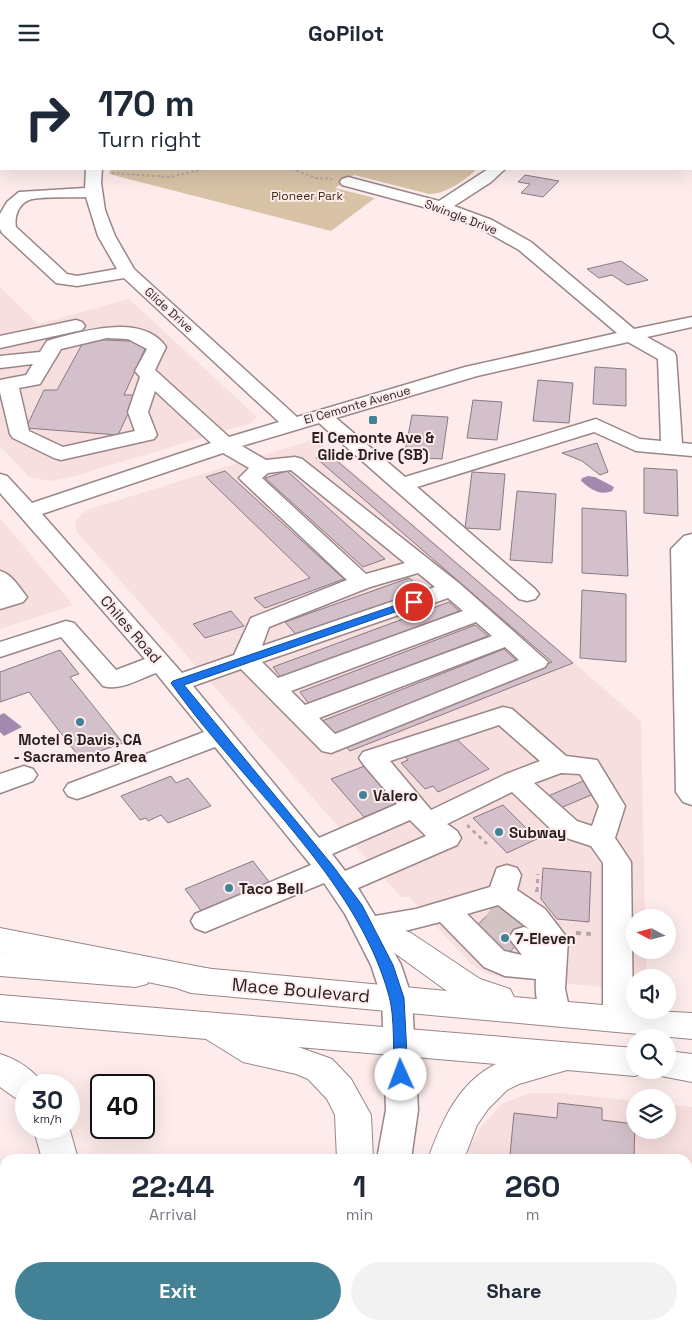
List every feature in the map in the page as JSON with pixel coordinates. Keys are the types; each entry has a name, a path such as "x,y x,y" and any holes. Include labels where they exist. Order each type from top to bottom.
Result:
{"main road":[{"path":"369,928 400,941 468,988 555,1012"},
{"path":"0,941 210,982"},
{"name":"Mace Boulevard","path":"0,964 555,1012 692,1026"},
{"path":"0,1008 626,1061"},
{"path":"210,1025 255,1052 300,1061 320,1069 339,1089 353,1115 355,1154"},
{"path":"448,1154 458,1124 470,1105 488,1085 507,1074 569,1056"},
{"path":"676,1066 692,1068"},
{"path":"0,1068 15,1079"},
{"path":"54,1139 59,1154"}],"street":[{"path":"440,207 485,179 496,170"},
{"name":"Glide Drive","path":"94,171 94,192 101,224 110,245 128,272 294,424"},
{"name":"Swingle Drive","path":"348,182 440,207 486,225 524,246 631,336 667,356 682,449"},
{"path":"94,192 25,195 20,198 7,216 5,223 8,229 62,279 77,281 128,272"},
{"path":"0,342 105,319 118,333"},
{"name":"El Cemonte Avenue","path":"28,511 225,445 472,371 692,322"},
{"path":"150,376 138,412 148,435 61,455 20,434 4,385 33,380 54,345 101,331 143,336 157,347 146,371 150,376 225,445 262,467"},
{"path":"0,362 47,357"},
{"path":"321,415 527,594"},
{"path":"401,485 596,425 636,445 682,449"},
{"path":"246,659 331,745 536,662 452,589 295,463 262,467 250,478 362,582"},
{"name":"Chiles Road","path":"0,480 160,662 221,735 328,868 369,928 386,965 397,998 402,1110 395,1154"},
{"path":"692,541 682,549 689,792 692,796"},
{"path":"246,659 259,623 362,582 422,565"},
{"path":"0,578 15,597 0,602"},
{"path":"177,683 452,589"},
{"path":"275,688 479,613"},
{"path":"0,650 66,629 112,681 160,662"},
{"path":"302,715 508,638"},
{"path":"328,868 446,838 421,815 372,758 503,715 559,764"},
{"path":"77,790 221,735"},
{"path":"205,921 328,868 421,815 559,764 588,766 612,806 601,839"},
{"path":"515,780 567,828 601,839 617,862 618,1019"},
{"path":"482,900 494,959 505,965 552,969"},
{"path":"369,928 417,919 482,900 536,916 553,939 550,989 555,1012"},
{"path":"524,938 552,969"}],"path":[{"path":"94,171 170,177 201,170"},
{"path":"295,170 316,178 348,182"}],"shaded area":[{"path":"0,287 38,324 129,299 257,417 251,423 68,478 51,481 29,477 0,446"},
{"path":"315,439 641,721 645,909 626,909 626,959 646,959 647,969 626,969 626,989 504,978 485,973 472,965 409,897 401,897 76,531 75,521 87,510"},
{"path":"588,476 595,477 614,487 612,491 603,493 592,489 581,481 582,478"},
{"path":"0,518 73,605 0,629"},
{"path":"4,713 22,727 4,736 0,732 0,715"},
{"path":"529,1093 561,1093 626,1100 626,1139 676,1139 676,1105 692,1107 692,1154 469,1154 470,1146 480,1128 502,1104"}],"green space":[{"name":"Pioneer Park","path":"111,170 476,170 461,182 448,189 429,194 354,175 335,188 375,198 331,231 109,174"}],"building":[{"path":"525,175 559,181 543,197 521,193 530,184 518,182"},
{"path":"621,261 648,280 627,285 612,275 599,278 587,269"},
{"path":"85,339 148,342 124,395 137,395 118,435 26,428 44,390 57,390"},
{"path":"595,367 626,369 626,406 593,404"},
{"path":"538,380 573,383 569,423 533,421"},
{"path":"473,400 502,402 497,440 467,438"},
{"path":"412,415 448,417 442,459 404,457"},
{"path":"597,443 608,472 600,475 582,461 562,453"},
{"path":"329,454 573,663 350,751 345,746 552,662 316,458"},
{"path":"644,468 677,470 678,516 644,513"},
{"path":"225,471 344,579 265,608 254,598 310,578 206,477"},
{"path":"287,471 385,559 363,567 265,478"},
{"path":"472,472 505,474 500,530 465,528"},
{"path":"517,491 556,494 552,563 510,560"},
{"path":"582,508 626,511 628,576 582,573"},
{"path":"409,578 425,591 299,638 285,622"},
{"path":"582,590 626,594 626,662 580,658"},
{"path":"449,602 459,611 282,679 273,667"},
{"path":"231,611 244,626 205,638 193,624"},
{"path":"475,625 488,636 309,704 300,692"},
{"path":"504,649 518,662 335,735 322,721"},
{"name":"Motel 6 Davis, CA - Sacramento Area","path":"60,650 79,674 70,677 123,743 80,758 29,692 0,702 0,672"},
{"path":"452,735 489,769 438,792 433,786 425,789 401,763 408,760 404,755"},
{"path":"367,765 400,802 364,817 331,779"},
{"path":"171,776 176,783 188,778 211,806 168,823 161,815 148,821 146,818 140,820 121,796"},
{"path":"583,781 596,793 558,809 546,797"},
{"path":"503,805 537,839 507,853 473,818"},
{"name":"Taco Bell","path":"253,861 273,887 205,916 185,889"},
{"path":"543,868 591,872 589,922 557,919 541,899"},
{"path":"501,902 538,923 507,955 469,933"},
{"path":"558,1103 602,1108 602,1120 626,1123 626,1139 635,1139 634,1154 510,1154 514,1113 557,1118"}],"tunnel":[{"path":"486,917 524,938"}],"place":[{"name":"El Cemonte Ave & Glide Drive (SB)","path":"373,420"},
{"name":"Motel 6 Davis, CA - Sacramento Area","path":"80,722"},
{"name":"Valero","path":"363,795"},
{"name":"Subway","path":"499,832"},
{"name":"Taco Bell","path":"229,888"},
{"name":"7-Eleven","path":"505,938"}],"route":[{"path":"401,1075 397,998 386,965 369,928 341,884 177,683 414,602"}]}
